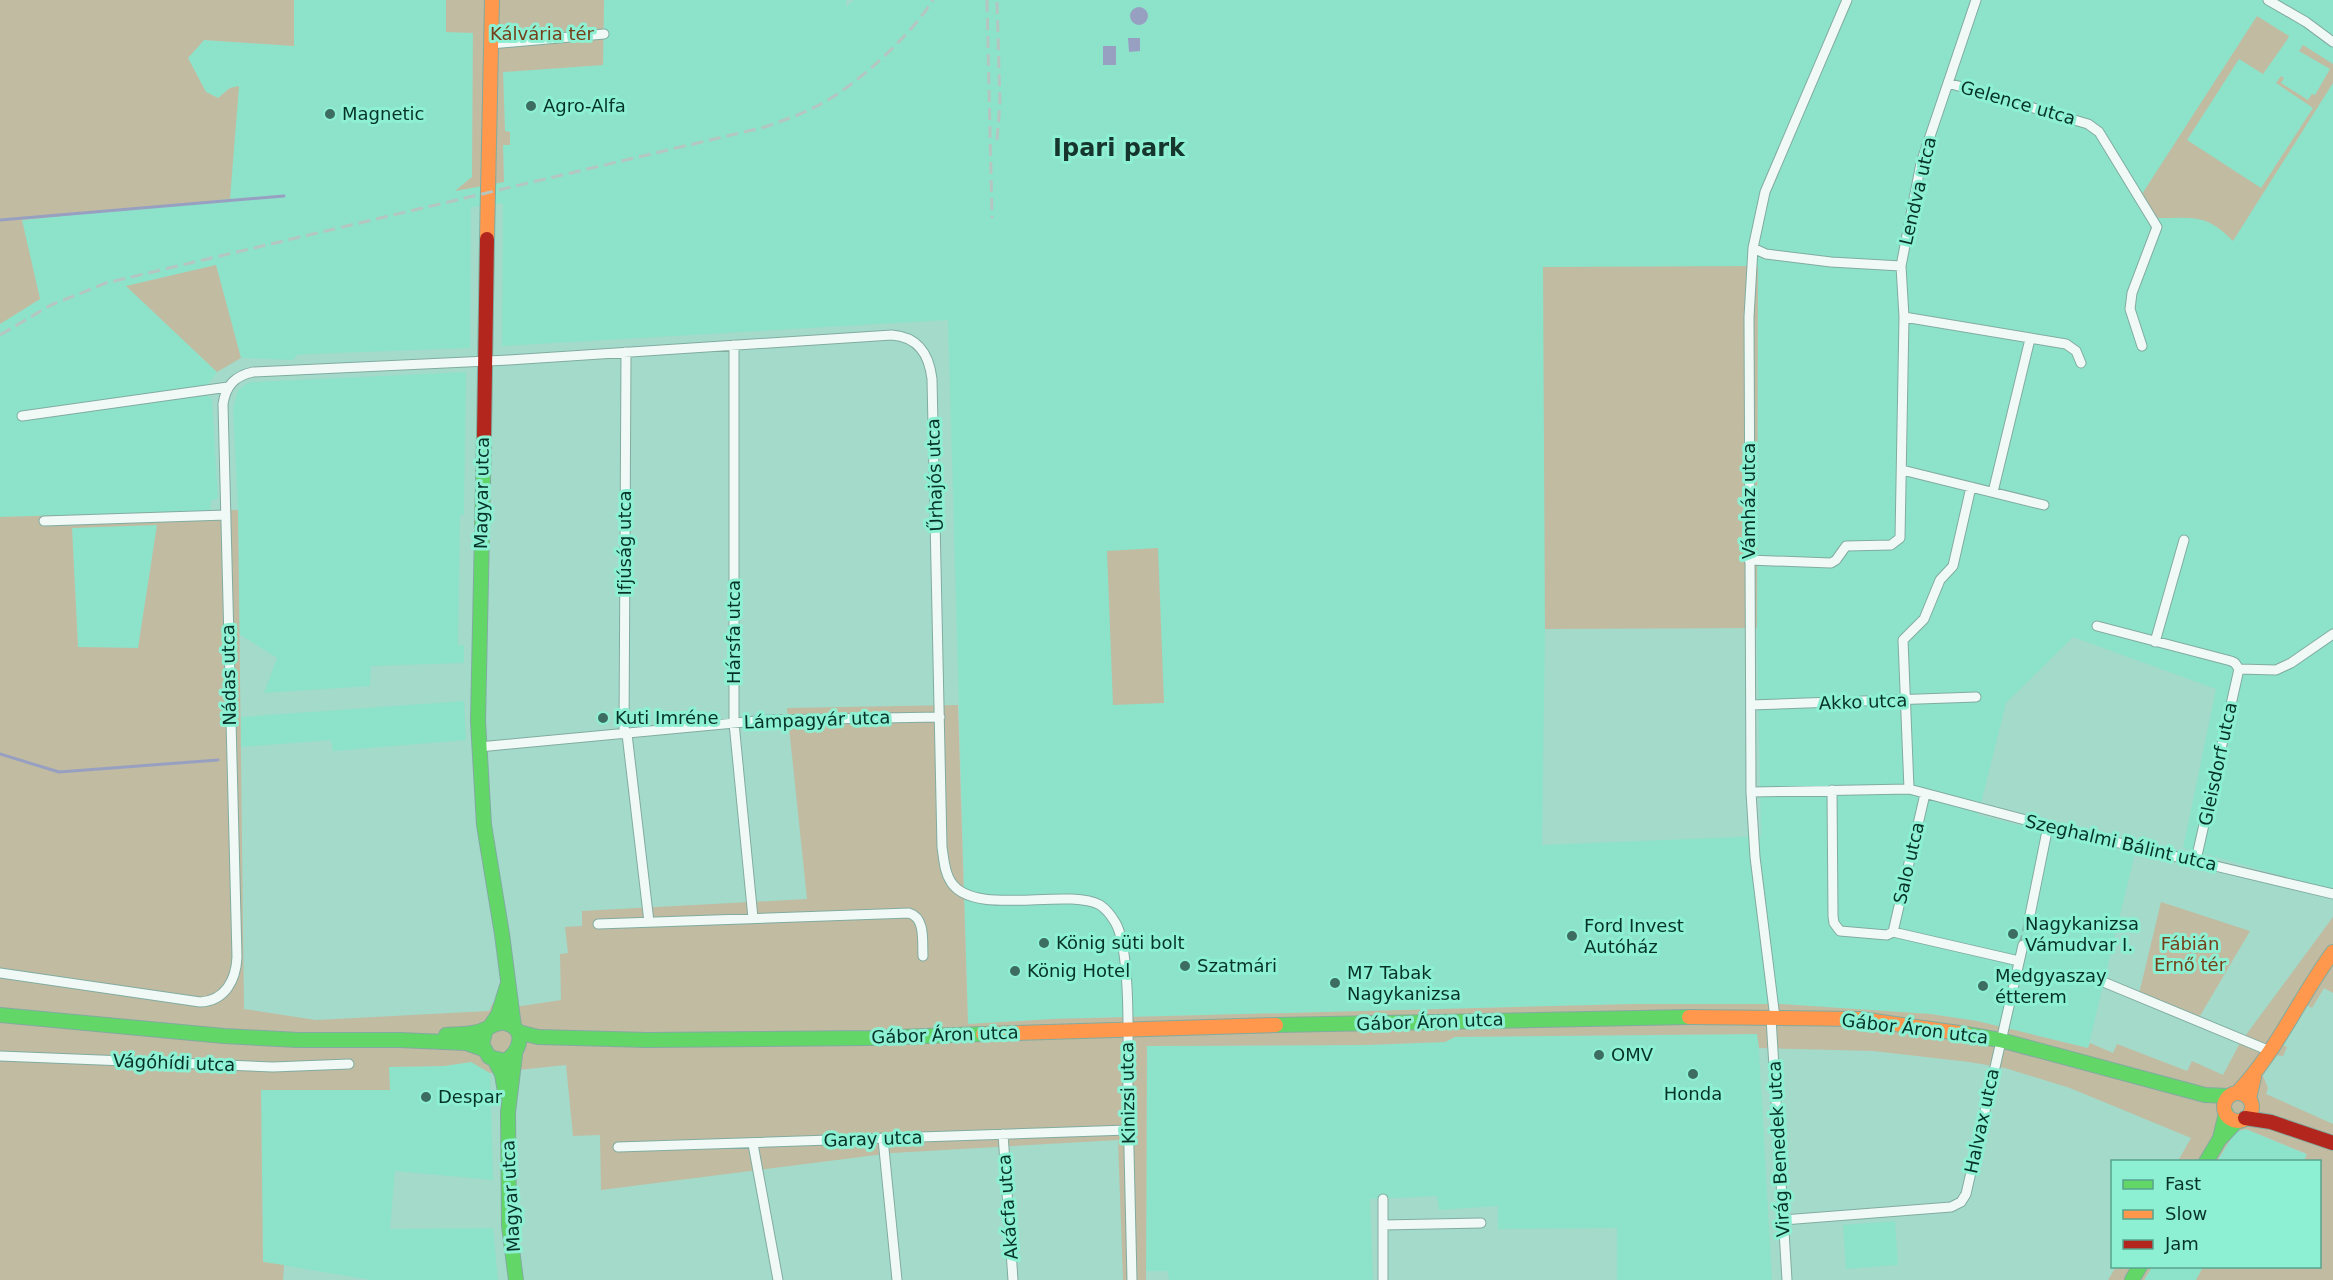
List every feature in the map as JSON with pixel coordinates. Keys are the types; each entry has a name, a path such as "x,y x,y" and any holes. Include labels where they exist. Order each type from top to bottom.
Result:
{"main road":[{"name":"Magyar utca","path":"492,0 479,747 484,825 516,1030"},
{"path":"2207,1160 2316,974 2333,952"},
{"name":"Magyar utca","path":"488,1027 498,1015 508,984"},
{"path":"0,1014 224,1036 298,1040 400,1040 466,1043 483,1049 494,1059 505,1060 517,1053 521,1042 516,1030 502,1022 488,1027 400,1040"},
{"name":"Gábor Áron utca","path":"516,1030 538,1037 647,1040 870,1038 1127,1029 1642,1017 1860,1019 2000,1040 2205,1095 2271,1122 2333,1143"},
{"path":"483,1049 482,1037 488,1027"},
{"name":"Gábor Áron utca","path":"517,1053 538,1047 647,1040"},
{"name":"Magyar utca","path":"508,1112 517,1053"},
{"name":"Magyar utca","path":"494,1059 502,1074 508,1112 509,1226 516,1280"}],"street":[{"name":"Vámház utca","path":"1773,1018 1755,857 1752,792 1749,317 1753,248 1766,192 1847,0"},
{"name":"Lendva utca","path":"1749,560 1831,563 1837,559 1846,546 1894,544 1899,540 1901,533 1904,317 1901,266 1921,163 1976,0"},
{"path":"2268,0 2280,2 2333,42"},
{"path":"491,44 604,34"},
{"name":"Gelence utca","path":"1948,83 2088,123 2099,132 2157,227 2130,303 2142,346"},
{"path":"1753,248 1766,254 1831,262 1901,266"},
{"path":"1904,317 2066,344 2076,351 2081,363"},
{"name":"Űrhajós utca","path":"484,362 892,335 906,337 913,341 927,356 930,363 932,391 942,848 945,867 956,888 976,897 1078,900 1097,904 1106,911"},
{"path":"1993,492 2030,339"},
{"name":"Hársfa utca","path":"734,345 734,723 753,918"},
{"name":"Ifjúság utca","path":"626,352 626,734 649,922"},
{"path":"22,416 228,387 236,378 253,372 484,362"},
{"name":"Nádas utca","path":"0,973 200,1002 216,999 227,989 233,979 237,957 223,404 228,387"},
{"path":"1902,470 2044,505"},
{"path":"1909,789 1903,640 1924,619 1940,580 1953,566 1971,487"},
{"path":"44,521 226,515"},
{"path":"2156,642 2184,540"},
{"path":"2097,627 2231,661 2239,669 2276,670 2291,663 2333,634"},
{"name":"Gleisdorf utca","path":"2196,860 2239,669"},
{"name":"Akko utca","path":"1750,705 1976,697"},
{"name":"Lámpagyár utca","path":"479,747 778,720 940,717"},
{"name":"Szeghalmi Bálint utca","path":"1752,792 1909,789 2049,826 2333,894"},
{"path":"1832,790 1834,923 1840,931 1887,934 1893,932 2019,961"},
{"name":"Salo utca","path":"1893,932 1925,794"},
{"path":"2029,920 2049,826"},
{"name":"Kinizsi utca","path":"1106,911 1117,925 1124,947 1132,1280"},
{"path":"598,924 913,914 920,922 923,956"},
{"name":"Halvax utca","path":"1783,1220 1951,1207 1961,1202 1966,1194 2023,945"},
{"path":"2101,981 2270,1051"},
{"name":"Virág Benedek utca","path":"1773,1018 1787,1280"},
{"name":"Vágóhídi utca","path":"0,1056 273,1067 349,1065"},
{"name":"Garay utca","path":"618,1147 1128,1130"},
{"name":"Akácfa utca","path":"1003,1134 1013,1280"},
{"path":"884,1139 897,1280"},
{"path":"753,1144 778,1280"},
{"path":"1383,1199 1383,1280"},
{"path":"1383,1225 1482,1223"}],"shaded area":[{"path":"294,0 446,0 446,32 473,33 472,177 456,190 504,181 503,145 510,132 505,131 503,72 603,65 604,0 846,0 846,7 854,0 2333,0 2333,890 2183,848 2216,689 2073,637 2006,703 1978,815 2135,853 2088,1048 1977,1021 1931,1014 1781,1004 1634,1004 1052,1019 968,1024 948,320 502,346 503,203 471,207 470,348 309,354 297,355 293,360 241,358 216,265 126,286 217,372 207,386 22,411 22,420 207,395 212,399 218,498 211,501 210,511 0,517 0,324 40,299 21,220 229,199 229,88 218,98 206,92 188,58 204,40 294,46","holes":["1544,267 1758,267 1757,628 1761,836 1542,845 1545,629"]},
{"path":"466,372 464,515 460,515 458,645 464,645 464,663 371,666 370,686 264,693 277,658 239,634 238,510 233,408 238,390 252,382"},
{"path":"157,525 138,648 78,647 72,527"},
{"path":"464,701 466,740 333,751 331,740 241,747 241,717"},
{"path":"1758,1034 1772,1280 1617,1280 1617,1228 1498,1229 1498,1206 1439,1210 1437,1196 1370,1199 1373,1280 1169,1280 1168,1271 1146,1271 1147,1046 1366,1045 1445,1042 1455,1037"},
{"path":"471,1062 490,1073 493,1180 395,1171 390,1229 493,1228 498,1280 371,1280 263,1262 261,1090 389,1090 389,1067 444,1066"},
{"path":"2246,1129 2307,1155 2304,1160 2218,1160 2235,1132"},
{"path":"1895,1221 1898,1265 1846,1269 1843,1225"},
{"path":"2151,1268 2202,1268 2196,1280 2144,1280"}],"green space":[{"path":"0,0 294,0 294,46 204,40 188,58 206,92 218,98 230,88 239,86 230,199 22,220 40,299 0,324"},
{"name":"Kálvária tér","path":"446,0 604,0 603,65 503,72 505,131 510,132 510,145 503,145 504,182 455,191 472,177 473,33 446,32"},
{"path":"2257,16 2289,36 2287,40 2263,74 2239,59 2187,140 2261,188 2313,108 2276,83 2281,76 2284,78 2281,83 2308,100 2312,94 2315,95 2330,69 2299,51 2303,45 2333,64 2333,83 2233,241 2207,221 2190,218 2157,218 2142,194"},
{"path":"216,265 241,358 217,372 126,286"},
{"path":"1758,266 1757,628 1545,629 1543,267"},
{"path":"238,510 244,1009 316,1020 489,1011 493,1003 522,1006 561,1000 560,954 568,953 565,927 582,926 582,911 807,899 787,708 958,705 968,1024 1052,1019 1634,1004 1781,1004 1930,1014 1977,1021 2088,1048 2090,1043 2113,1053 2117,1044 2187,1071 2192,1061 2223,1075 2240,1043 2333,917 2333,993 2324,988 2312,1008 2305,1004 2281,1044 2287,1047 2283,1056 2274,1055 2263,1076 2268,1088 2266,1094 2333,1124 2333,1280 2196,1280 2202,1268 2321,1268 2321,1160 2304,1160 2307,1154 2246,1129 2235,1132 2218,1160 2179,1160 2191,1138 2070,1088 2005,1068 1873,1051 1759,1048 1757,1034 1455,1037 1445,1042 1366,1045 1147,1046 1146,1280 1123,1280 1118,1140 892,1153 601,1190 600,1135 573,1136 566,1065 490,1073 471,1062 444,1066 389,1067 390,1090 261,1090 263,1262 284,1265 283,1280 0,1280 0,517","holes":["157,525 138,648 78,647 72,528"]},
{"path":"1158,548 1164,703 1113,705 1107,551"},
{"name":"Fábián Ernő tér","path":"2161,902 2250,931 2200,1016 2139,994"},
{"path":"2115,1268 2151,1268 2144,1280 2108,1280"}],"water":[{"path":"1139,7 1145,10 1148,16 1145,22 1139,25 1133,22 1130,16 1133,10"},
{"path":"1128,38 1140,38 1140,51 1129,52"},
{"path":"1103,46 1116,46 1116,65 1103,65"}],"waterway":[{"path":"0,220 284,196"},
{"path":"0,754 59,772 218,760"}],"tunnel":[{"path":"2023,945 2029,920"}],"railway":[{"path":"0,335 51,305 106,283 765,127 793,117 836,95 867,72 898,43 933,0"},
{"path":"987,0 992,218"},
{"path":"997,0 1000,104 997,140"}],"traffic: fast":[{"path":"484,436 478,721 484,825 514,1027"},
{"path":"491,1025 498,1015 507,986"},
{"path":"0,1015 224,1036 298,1040 400,1040 466,1043 483,1049"},
{"path":"1276,1025 1689,1017"},
{"path":"446,1035 473,1033 500,1023 512,1026 519,1035 518,1047 505,1061 489,1057 482,1044 486,1029"},
{"path":"518,1032 538,1037 647,1040 870,1038 983,1034"},
{"path":"1966,1034 2000,1040 2205,1095 2229,1096"},
{"path":"515,1055 508,1112 509,1226 516,1280"},
{"path":"494,1059 502,1074 505,1092"},
{"path":"2220,1138 2226,1113"},
{"path":"2207,1160 2219,1140 2237,1121"},
{"path":"2132,1280 2139,1268"}],"traffic: slow":[{"path":"487,239 492,0"},
{"path":"2237,1093 2264,1060 2333,952"},
{"path":"1689,1017 1860,1019 1966,1034"},
{"path":"983,1034 1276,1025"},
{"path":"2249,1099 2254,1077"},
{"path":"2238,1093 2248,1097 2252,1107 2248,1117 2238,1121 2228,1117 2224,1107 2228,1097 2238,1093"}],"traffic: jam":[{"path":"484,436 487,239"},
{"path":"2245,1118 2271,1122 2333,1143"}],"place":[{"name":"Agro-Alfa","path":"531,106"},
{"name":"Magnetic","path":"330,114"},
{"name":"Kuti Imréne","path":"603,718"},
{"name":"Nagykanizsa Vámudvar I.","path":"2013,934"},
{"name":"Ford Invest Autóház","path":"1572,936"},
{"name":"König süti bolt","path":"1044,943"},
{"name":"Szatmári","path":"1185,966"},
{"name":"König Hotel","path":"1015,971"},
{"name":"M7 Tabak Nagykanizsa","path":"1335,983"},
{"name":"Medgyaszay étterem","path":"1983,986"},
{"name":"OMV","path":"1599,1055"},
{"name":"Honda","path":"1693,1074"},
{"name":"Despar","path":"426,1097"}],"district":[{"name":"Ipari park","path":"1119,148"}]}
